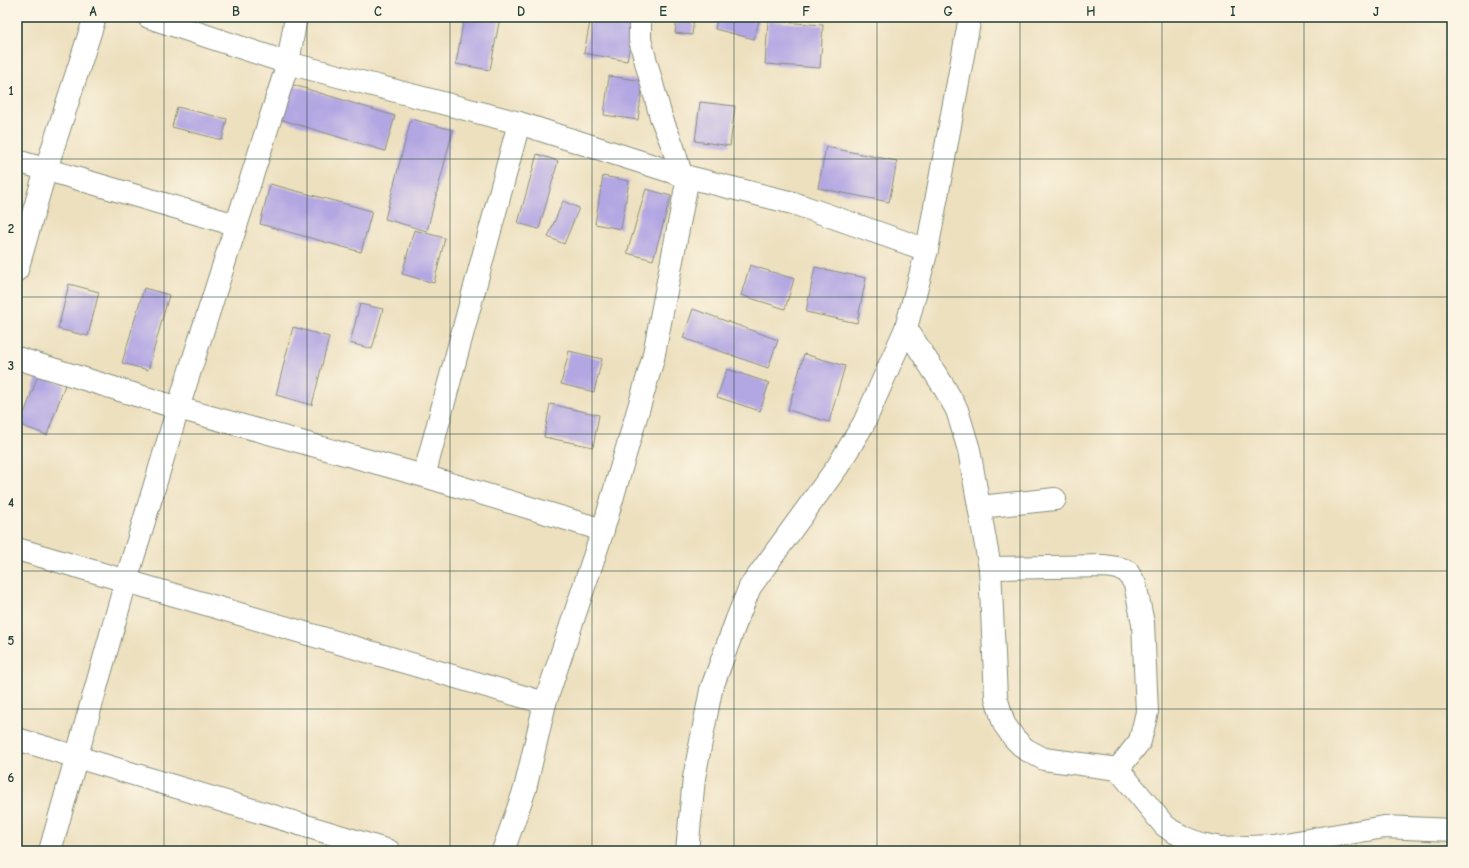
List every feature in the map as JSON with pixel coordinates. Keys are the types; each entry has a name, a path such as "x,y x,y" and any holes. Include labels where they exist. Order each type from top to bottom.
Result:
{"street":[{"path":"17,270 46,169 95,17"},
{"path":"149,17 288,63 519,124 685,175 793,202 928,250"},
{"path":"50,851 126,581 178,408 288,63 296,17"},
{"path":"503,851 525,789 545,703 603,530 652,359 685,175 661,117 640,40 640,17"},
{"path":"687,851 694,778 711,690 750,587 838,466 864,423 906,328 928,250 970,17"},
{"path":"424,476 519,124"},
{"path":"17,161 236,225"},
{"path":"906,328 957,410 969,450 990,568 996,697 1004,724 1014,738 1025,749 1044,759 1118,769 1164,825 1172,831 1201,844 1221,848 1274,846 1384,827 1452,830"},
{"path":"17,358 178,408 424,476 603,530"},
{"path":"980,507 1055,499"},
{"path":"17,548 545,703"},
{"path":"990,568 1105,566 1127,571 1135,584 1143,623 1147,712 1140,741 1118,769"},
{"path":"17,739 388,851"}],"building":[{"path":"464,17 500,17 490,70 456,64"},
{"path":"591,17 635,17 627,61 584,53"},
{"path":"677,17 694,17 692,35 675,33"},
{"path":"718,17 760,17 754,39 715,29"},
{"path":"906,17 922,17 921,20"},
{"path":"768,21 823,25 820,68 765,64"},
{"path":"609,76 643,81 638,120 604,115"},
{"path":"284,82 395,116 385,151 273,117"},
{"path":"700,102 735,106 730,146 695,141"},
{"path":"177,107 227,119 222,140 172,127"},
{"path":"411,119 453,130 427,231 385,219"},
{"path":"826,147 897,161 889,202 818,188"},
{"path":"537,154 558,161 539,229 518,223"},
{"path":"603,176 629,181 621,229 595,224"},
{"path":"270,184 372,211 361,252 260,224"},
{"path":"646,189 671,196 653,260 627,253"},
{"path":"563,201 579,208 564,244 548,237"},
{"path":"414,230 445,238 434,283 402,274"},
{"path":"750,265 794,279 785,309 741,295"},
{"path":"815,267 866,278 857,323 806,312"},
{"path":"69,284 99,292 88,336 58,329"},
{"path":"144,288 169,295 148,370 122,363"},
{"path":"360,304 383,309 372,349 350,343"},
{"path":"693,309 778,340 768,368 683,338"},
{"path":"293,327 329,337 312,405 276,395"},
{"path":"569,351 602,359 594,392 561,384"},
{"path":"804,354 845,366 829,422 788,410"},
{"path":"727,369 769,383 760,411 717,397"},
{"path":"38,375 65,385 47,435 20,425"},
{"path":"550,404 599,415 593,447 544,437"}]}
